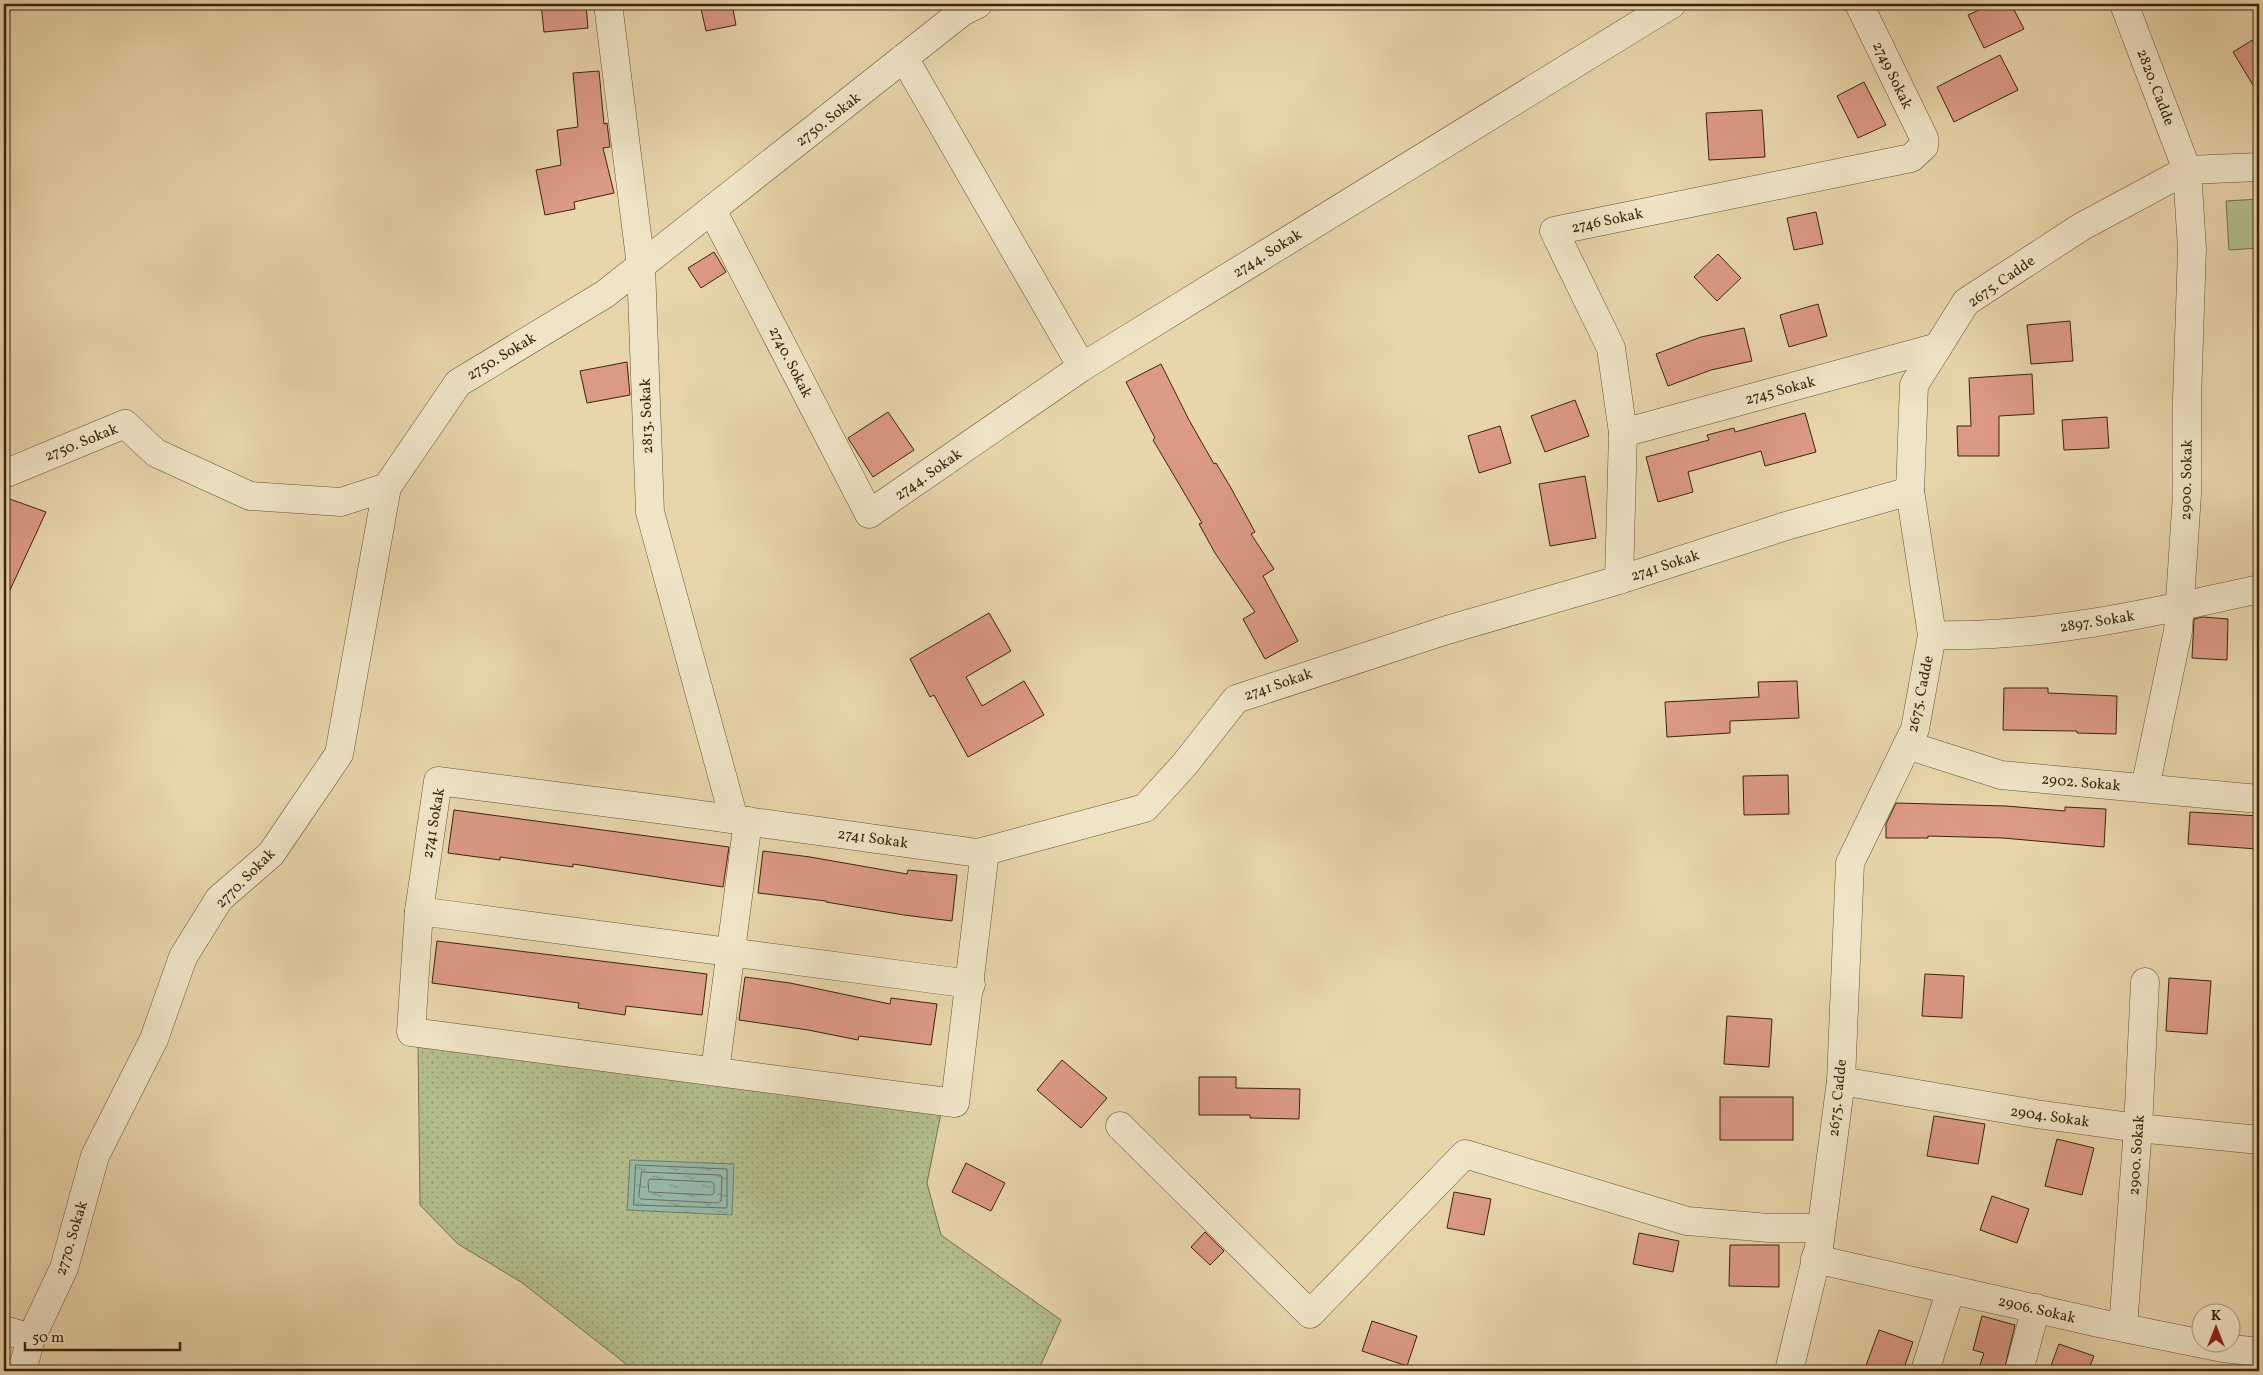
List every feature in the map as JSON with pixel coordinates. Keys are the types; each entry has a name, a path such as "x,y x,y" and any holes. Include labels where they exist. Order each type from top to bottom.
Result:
{"street":[{"name":"2813. Sokak","path":"608,4 641,266 650,512 741,820"},
{"name":"2750. Sokak","path":"4,474 125,424 156,453 250,496 341,502 387,487 458,383 605,294 962,12 978,4"},
{"name":"2744. Sokak","path":"869,514 1082,366 1672,4"},
{"name":"2749 Sokak","path":"1859,4 1924,138 1924,146"},
{"name":"2820. Cadde","path":"2124,4 2188,170"},
{"path":"904,58 1082,366"},
{"name":"2746 Sokak","path":"1619,580 1623,433 1611,348 1554,232 1910,158 1924,146"},
{"path":"2188,170 2259,167"},
{"name":"2675. Cadde","path":"1789,1371 1819,1247 1841,1081 1850,863 1915,729 1932,635 1910,491 1914,385 1966,302 2080,227 2188,170"},
{"name":"2900. Sokak","path":"2145,788 2178,631 2188,494 2188,399 2192,249 2188,170"},
{"name":"2740. Sokak","path":"712,210 869,514"},
{"name":"2745 Sokak","path":"1623,433 1938,346"},
{"name":"2770. Sokak","path":"22,1371 31,1338 64,1268 95,1156 154,1039 183,957 220,899 271,854 340,754 387,487"},
{"name":"2741 Sokak","path":"419,910 438,781 978,853 1145,808 1185,764 1236,699 1428,636 1619,580 1786,526 1910,491"},
{"name":"2897. Sokak","path":"1932,635 1981,636 2078,626 2180,607 2259,589"},
{"name":"2902. Sokak","path":"1907,745 2001,775 2259,799"},
{"path":"715,1071 730,952 741,820"},
{"path":"971,984 419,910 411,1032 955,1103 971,984 985,851"},
{"name":"2900. Sokak","path":"2123,1327 2138,1128 2145,982"},
{"name":"2904. Sokak","path":"1841,1081 2036,1114 2138,1128 2259,1140"},
{"path":"1120,1126 1310,1314 1465,1154 1688,1221 1769,1228 1821,1228"},
{"name":"2906. Sokak","path":"1815,1259 2223,1348 2259,1352"},
{"path":"1925,1371 1950,1289"},
{"path":"2018,1371 2036,1308"},
{"path":"4,1330 31,1338"}],"green space":[{"path":"2259,199 2259,248 2229,250 2226,201"},
{"path":"418,1044 942,1108 927,1183 941,1235 1061,1320 1038,1371 635,1371 521,1282 458,1244 420,1205"}],"water":[{"path":"630,1160 734,1164 732,1215 627,1210"}],"building":[{"path":"541,4 586,4 588,28 544,32"},
{"path":"700,4 732,4 736,25 706,31"},
{"path":"1992,4 2011,4 2024,29 1984,48 1968,15"},
{"path":"2259,36 2259,95 2233,52"},
{"path":"2000,55 2018,90 1954,122 1937,87"},
{"path":"599,71 604,124 607,123 610,147 603,148 614,193 574,202 575,209 545,215 536,170 561,165 557,130 578,127 573,73"},
{"path":"1864,82 1886,125 1858,138 1837,96"},
{"path":"1762,110 1765,157 1709,160 1706,113"},
{"path":"1816,212 1823,244 1794,250 1787,218"},
{"path":"714,252 726,272 701,288 688,268"},
{"path":"1718,254 1741,278 1717,301 1694,277"},
{"path":"1818,304 1827,336 1789,347 1780,315"},
{"path":"2070,321 2073,361 2031,364 2027,325"},
{"path":"1744,328 1752,361 1711,370 1668,386 1656,354 1701,337"},
{"path":"627,362 630,395 587,403 580,371"},
{"path":"1161,364 1189,420 1214,464 1216,463 1231,488 1255,532 1251,534 1274,569 1263,576 1298,641 1265,659 1243,619 1255,612 1215,553 1199,524 1202,523 1153,440 1155,438 1126,382"},
{"path":"2032,374 2034,414 1999,416 1999,456 1958,456 1957,426 1971,426 1969,378"},
{"path":"1575,400 1589,436 1545,452 1531,416"},
{"path":"888,412 914,450 873,477 848,438"},
{"path":"1805,413 1816,452 1765,466 1761,451 1688,472 1693,492 1658,502 1646,457 1709,440 1707,435 1734,428 1735,432"},
{"path":"2107,417 2109,448 2064,450 2062,420"},
{"path":"1500,426 1511,463 1479,473 1468,436"},
{"path":"1585,476 1596,538 1550,546 1539,484"},
{"path":"7,498 46,512 4,603 4,507"},
{"path":"989,613 1011,651 966,677 982,706 1024,681 1044,715 968,757 934,695 930,697 910,659"},
{"path":"2203,617 2228,619 2227,660 2192,658 2194,619"},
{"path":"1797,681 1799,718 1730,721 1730,733 1667,737 1665,702 1759,697 1758,682"},
{"path":"2004,688 2048,688 2048,693 2117,696 2116,734 2077,733 2077,731 2003,730"},
{"path":"1788,775 1789,814 1744,815 1743,776"},
{"path":"1896,803 2006,806 2065,811 2065,807 2106,809 2104,847 2003,838 1928,836 1928,838 1886,838 1886,824"},
{"path":"454,810 729,847 723,887 573,864 573,867 500,857 500,860 448,853"},
{"path":"2190,812 2259,816 2257,849 2188,844"},
{"path":"763,851 907,874 908,870 957,875 952,921 904,915 826,901 758,893"},
{"path":"437,941 707,974 702,1015 626,1006 625,1015 578,1008 579,1003 432,983"},
{"path":"1925,974 1964,976 1962,1018 1922,1016"},
{"path":"745,977 790,983 890,1004 891,998 937,1004 931,1045 859,1036 858,1040 808,1030 739,1020"},
{"path":"2169,978 2211,981 2207,1034 2166,1031"},
{"path":"1727,1016 1772,1019 1769,1067 1724,1064"},
{"path":"1062,1060 1107,1098 1081,1128 1037,1090"},
{"path":"1199,1077 1236,1077 1236,1088 1300,1089 1299,1119 1250,1118 1250,1115 1199,1115"},
{"path":"1720,1097 1793,1097 1793,1140 1720,1140"},
{"path":"1934,1116 1985,1124 1978,1164 1927,1156"},
{"path":"2057,1139 2094,1148 2082,1195 2045,1186"},
{"path":"966,1163 1005,1183 991,1211 952,1192"},
{"path":"1454,1192 1491,1199 1484,1235 1447,1228"},
{"path":"1992,1196 2029,1209 2017,1243 1980,1230"},
{"path":"1205,1232 1224,1251 1210,1265 1191,1247"},
{"path":"1639,1233 1679,1241 1673,1272 1633,1264"},
{"path":"1730,1245 1779,1245 1779,1287 1729,1286"},
{"path":"1982,1316 2015,1325 2004,1371 1978,1371 1984,1353 1973,1350"},
{"path":"1372,1321 1417,1336 1407,1366 1362,1351"},
{"path":"1879,1330 1913,1342 1903,1371 1864,1371"},
{"path":"2059,1344 2094,1356 2088,1371 2049,1371"}]}
